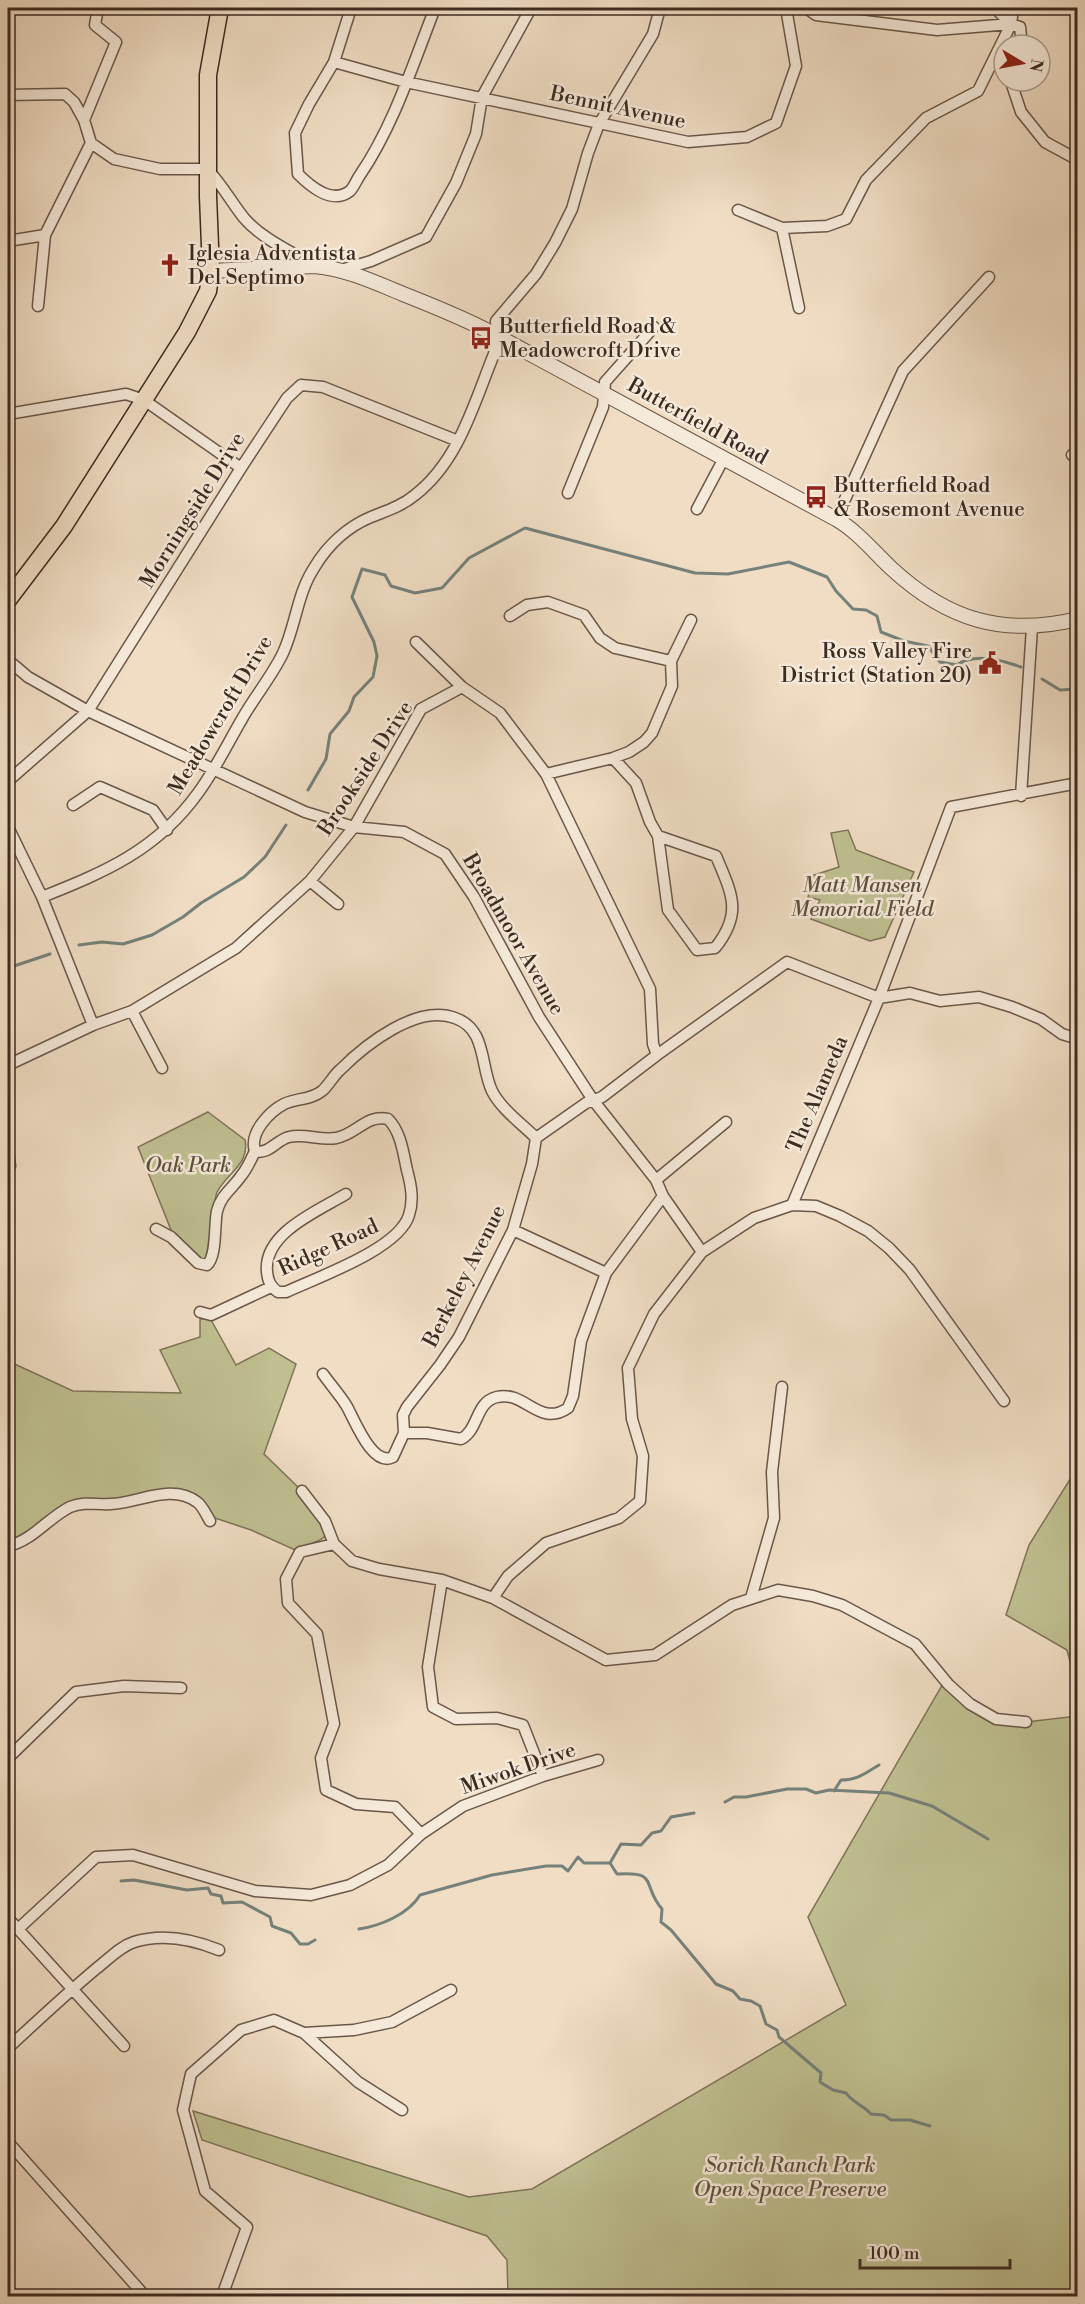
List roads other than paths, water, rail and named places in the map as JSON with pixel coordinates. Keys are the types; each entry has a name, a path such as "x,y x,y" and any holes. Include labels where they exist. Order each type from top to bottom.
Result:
{"main road":[{"path":"8,600 64,526 200,309 208,291 211,271 207,169 208,75 220,8"}],"street":[{"path":"84,120 116,42 95,25 98,8"},
{"path":"351,8 334,62 295,133 298,174 314,189 333,196 350,190 375,154 435,8"},
{"path":"341,270 371,261 426,237 456,183 476,134 482,97 531,8"},
{"name":"Meadowcroft Drive","path":"42,897 116,865 143,849 167,830 200,791 283,654 293,628 300,596 313,568 333,542 353,526 395,508 415,496 441,470 458,441 494,354 498,337 496,321 536,274 555,243 572,209 599,124 653,34 660,8"},
{"name":"Bennit Avenue","path":"334,62 406,82 688,142 747,137 776,123 796,66 786,8"},
{"path":"806,8 816,15 937,30 1011,24 1020,27 1021,33"},
{"path":"995,8 1011,24"},
{"path":"738,210 782,228 827,226 846,219 866,180 926,118 978,91 1011,24 1013,8"},
{"path":"1015,93 1021,112 1045,142 1077,160"},
{"path":"8,95 65,94 74,102 84,120 91,143 114,159 160,169 207,169 220,181 245,219 267,237 315,266"},
{"path":"38,306 45,235 91,143"},
{"path":"782,228 799,308"},
{"path":"8,241 45,235"},
{"name":"Butterfield Road","path":"211,271 315,266 364,277 455,315 498,337 836,519 849,527 908,583 953,613 982,622 1032,627 1077,619"},
{"path":"836,519 903,371 989,278"},
{"path":"568,493 603,407 605,382 654,327"},
{"name":"Morningside Drive","path":"8,781 88,711 241,468 287,398 301,385 323,387 458,441"},
{"path":"8,414 126,394 144,400 241,468"},
{"path":"697,509 723,460"},
{"path":"510,616 527,605 548,602 584,615 600,638 615,648 671,661"},
{"path":"546,774 613,758 629,752 644,742 652,733 672,686 671,661 691,620"},
{"path":"1021,796 1032,627"},
{"path":"416,642 462,687 500,713 546,774 650,989 653,1044 657,1054"},
{"name":"Broadmoor Avenue","path":"8,660 28,677 88,711 304,812 354,828 404,832 445,854 474,897 539,1017 593,1100 656,1180 663,1196 702,1252"},
{"name":"Brookside Drive","path":"8,1065 93,1025 132,1011 236,948 310,881 354,828 421,709 462,687"},
{"path":"613,758 636,783 650,822 658,836 668,910 697,950 715,948 728,932 733,912 728,885 716,856 658,836"},
{"name":"The Alameda","path":"792,1205 879,998 951,807 1021,796 1077,783"},
{"path":"73,805 100,787 153,810 167,830"},
{"path":"8,827 42,897 93,1025"},
{"path":"310,881 338,904"},
{"path":"156,1229 171,1237 198,1263 207,1265 212,1260 215,1222 221,1199 242,1175 255,1151 254,1138 273,1112 285,1104 315,1096 359,1053 404,1022 428,1014 454,1017 469,1027 481,1045 491,1089 496,1098 536,1138 586,1103 602,1097 657,1054 787,962 879,998 910,993 940,1001 979,997 1012,1007 1041,1020 1062,1034 1077,1039"},
{"path":"132,1011 162,1068"},
{"name":"Ridge Road","path":"255,1151 266,1151 288,1137 305,1135 339,1138 368,1120 380,1117 388,1119 399,1135 412,1194 409,1216 404,1226 380,1248 286,1292 278,1292 271,1287 267,1264 269,1251 276,1240 346,1194"},
{"path":"656,1180 726,1122"},
{"name":"Berkeley Avenue","path":"323,1374 346,1405 354,1425 377,1456 385,1459 393,1457 404,1433 403,1415 407,1407 440,1365 459,1336 513,1230 532,1164 536,1138"},
{"path":"8,1152 10,1166"},
{"path":"404,1433 427,1433 461,1439 472,1429 484,1404 495,1397 509,1397 544,1414 551,1415 568,1408 573,1396 581,1341 606,1273 663,1196"},
{"path":"493,1598 508,1576 546,1543 619,1518 640,1501 642,1456 632,1419 628,1368 654,1314 702,1252 753,1218 792,1205 816,1206 868,1231 910,1269 1005,1401"},
{"path":"513,1230 606,1273"},
{"path":"200,1312 211,1315 271,1287"},
{"path":"752,1598 774,1518 772,1472 782,1388"},
{"path":"302,1491 325,1521 333,1544 352,1561 380,1569 442,1580 493,1598 606,1660 655,1655 732,1605 778,1590 813,1596 842,1605 915,1644 948,1684 970,1704 996,1719 1026,1722"},
{"path":"8,1546 25,1540 68,1509 81,1503 113,1504 164,1493 198,1502 210,1521"},
{"path":"333,1544 300,1552 286,1579 288,1603 316,1634 334,1724 321,1758 326,1790 356,1804 395,1808 422,1834"},
{"path":"442,1580 428,1666 433,1707 456,1719 497,1718 523,1725 543,1776"},
{"path":"8,1758 76,1692 124,1686 181,1688"},
{"name":"Miwok Drive","path":"18,1929 96,1857 133,1855 255,1891 310,1895 350,1885 388,1865 422,1834 463,1806 543,1776 598,1760"},
{"path":"8,1918 124,2046"},
{"path":"8,2048 71,1989 120,1949 134,1942 172,1937 201,1942 219,1950"},
{"path":"304,2033 354,2030 392,2022 451,1990"},
{"path":"222,2296 247,2227 205,2191 183,2110 191,2074 241,2030 274,2020 304,2033 358,2082 402,2110"},
{"path":"8,2142 146,2296"}],"waterway":[{"path":"308,790 326,759 330,734 349,711 354,697 373,677 377,656 374,642 352,597 362,569 385,575 391,586 415,593 442,588 469,558 525,528 695,573 728,574 789,562 827,577 836,591 853,609 866,610 877,616 881,632 904,641 928,646 940,662 957,665 972,659 988,658 1021,667"},
{"path":"1042,679 1060,690 1078,689"},
{"path":"79,945 102,942 123,944 152,935 244,877 265,857 286,825"},
{"path":"8,968 50,954"},
{"path":"834,1791 841,1780 857,1777 879,1765"},
{"path":"725,1802 734,1797 787,1789 806,1789 816,1793 829,1790 889,1793 932,1806 988,1839"},
{"path":"610,1863 621,1844 641,1845 652,1833 661,1831 671,1817 694,1813"},
{"path":"359,1929 393,1918 409,1908 420,1895 492,1875 546,1866 562,1866 568,1871 578,1857 584,1863 610,1863 617,1874 645,1877 662,1909 661,1922 671,1930 716,1984 733,1991 740,1999 760,2006 766,2024 777,2030 779,2037 821,2073 820,2082 833,2090 846,2093 871,2114 884,2115 891,2120 910,2120 930,2126"},
{"path":"121,1881 134,1880 187,1890 208,1888 211,1894 221,1896 223,1903 242,1902 270,1917 272,1926 291,1933 300,1944 308,1944 315,1940"}],"place":[{"name":"Iglesia Adventista Del Septimo","path":"170,265"},
{"name":"Butterfield Road & Meadowcroft Drive","path":"481,338"},
{"name":"Butterfield Road & Rosemont Avenue","path":"816,497"},
{"name":"Ross Valley Fire District (Station 20)","path":"990,663"}],"park label":[{"name":"Matt Mansen Memorial Field","path":"862,897"},
{"name":"Oak Park","path":"188,1165"},
{"name":"Sorich Ranch Park Open Space Preserve","path":"790,2177"}]}
